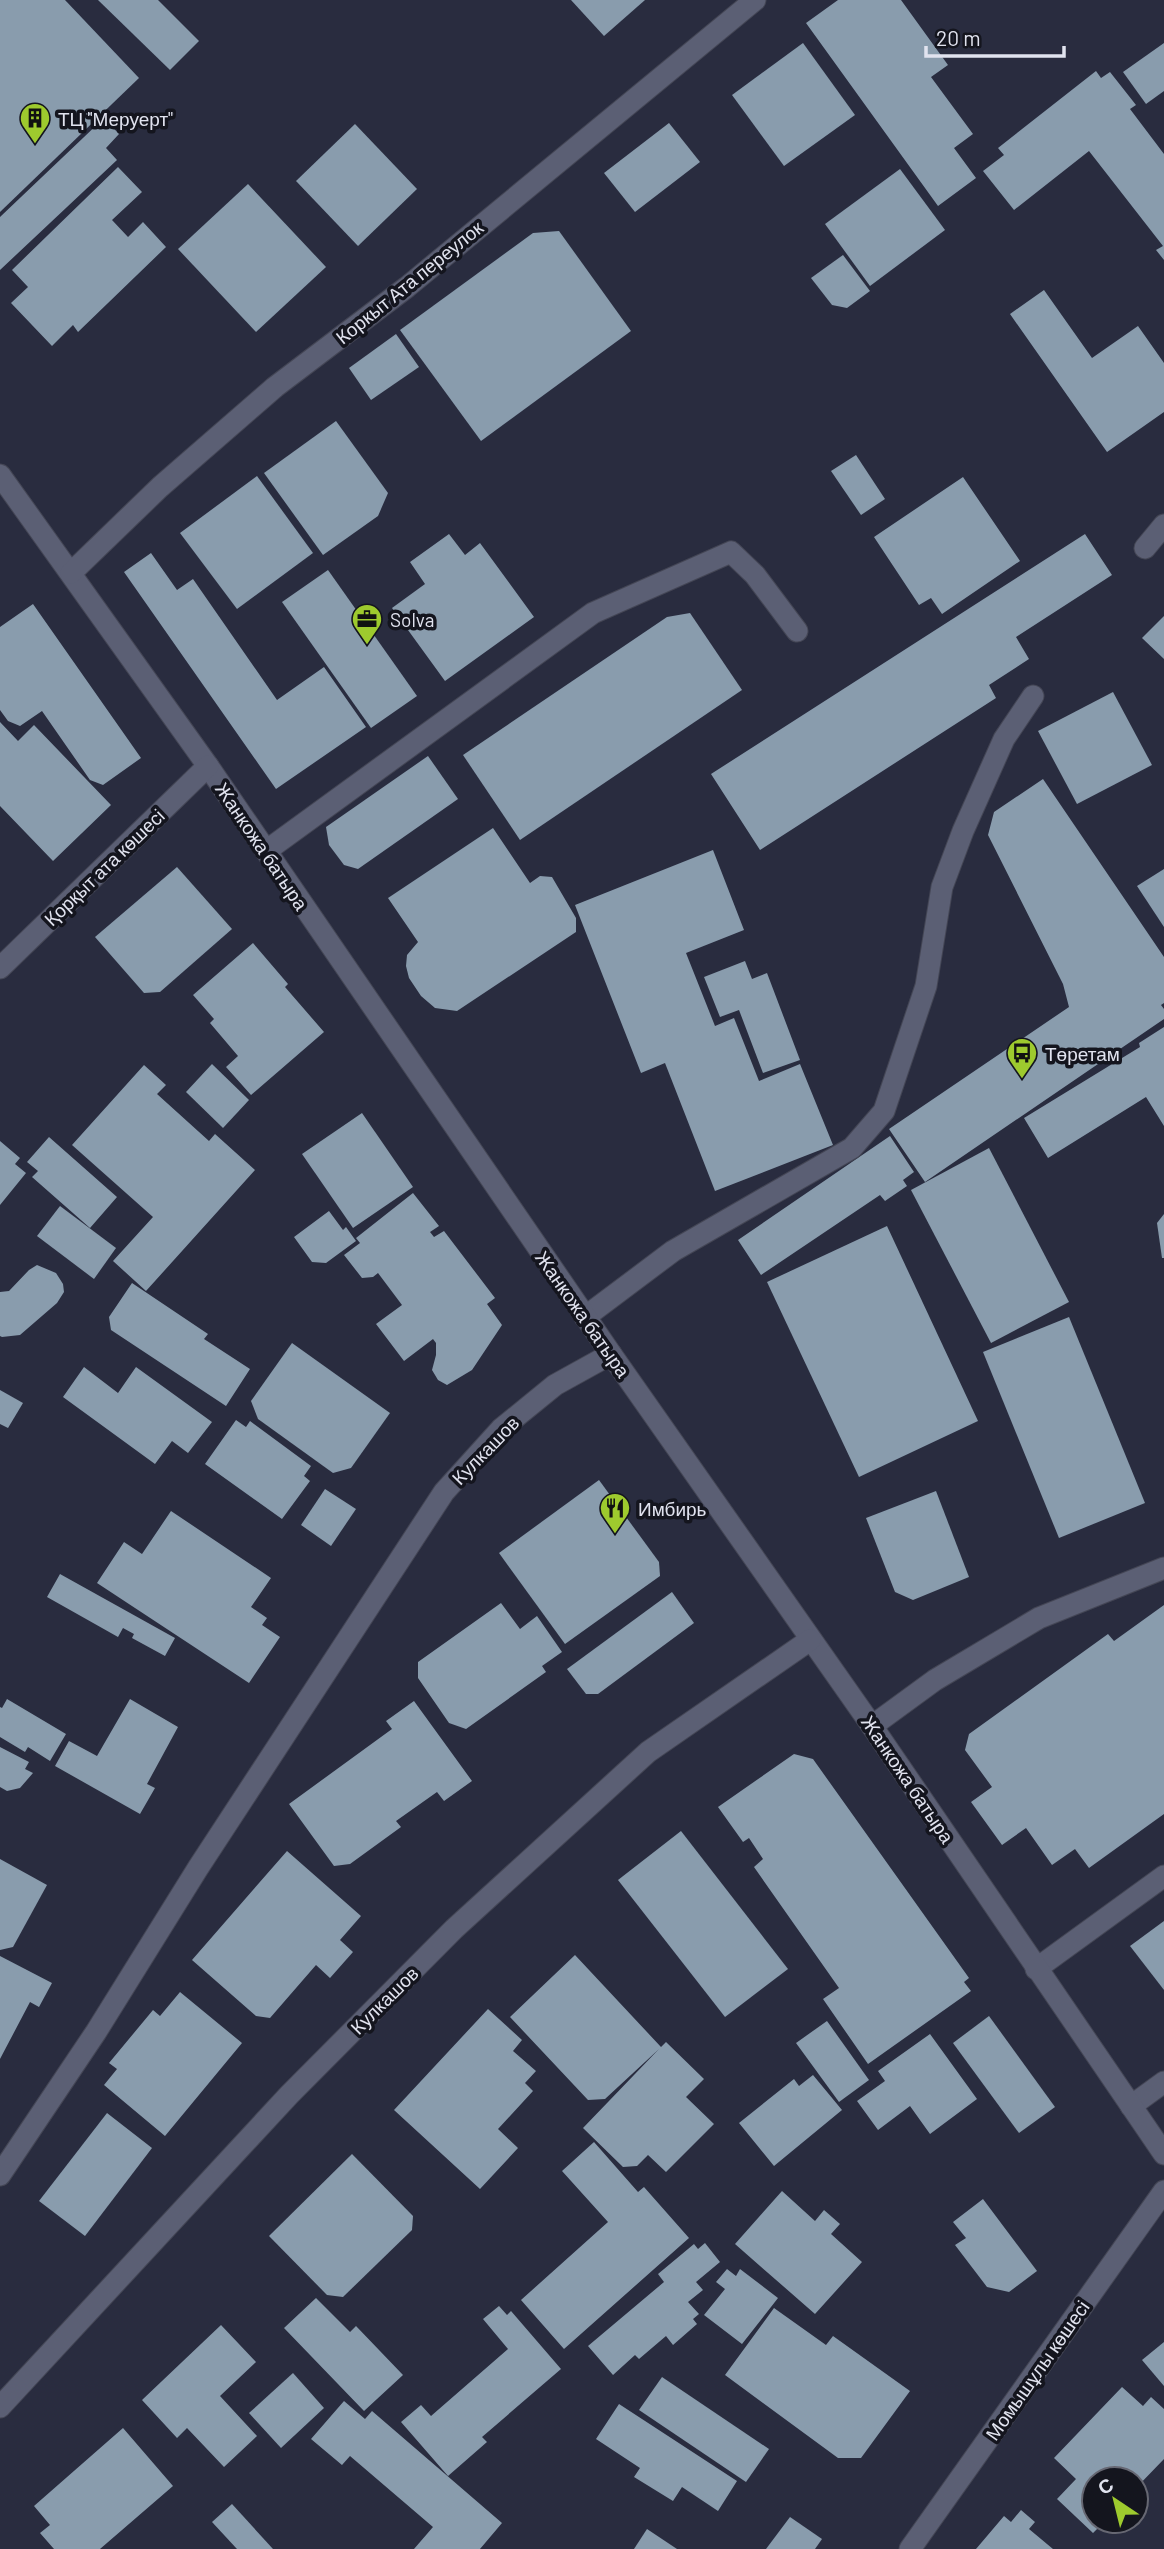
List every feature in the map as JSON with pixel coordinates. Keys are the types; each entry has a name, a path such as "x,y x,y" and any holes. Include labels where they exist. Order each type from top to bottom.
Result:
{"street":[{"name":"Коркыт Ата переулок","path":"71,573 160,487 275,387 407,287 755,0"},
{"name":"Жанкожа батыра","path":"0,475 208,766 585,1317 872,1726 1164,2154"},
{"path":"1145,548 1164,525"},
{"path":"266,851 593,613 731,552 755,575 797,631"},
{"path":"585,1317 673,1251 852,1148 884,1111 926,986 942,887 963,831 1004,739 1033,696"},
{"name":"Қорқыт ата көшесі","path":"0,968 208,766"},
{"name":"Кулкашов","path":"0,2175 96,2032 213,1845 444,1492 501,1429 555,1385 611,1354"},
{"path":"872,1726 935,1680 1039,1618 1164,1568"},
{"name":"Кулкашов","path":"0,2407 289,2095 454,1929 648,1752 810,1640"},
{"path":"1036,1969 1164,1876"},
{"path":"1131,2106 1164,2082"},
{"name":"Момышұлы көшесі","path":"910,2549 1164,2191"}],"building":[{"name":"ТЦ \"Меруерт\"","path":"0,0 65,0 139,78 0,212"},
{"path":"98,0 158,0 199,41 170,70"},
{"path":"571,0 645,0 604,36"},
{"path":"838,0 901,0 948,65 931,77 973,134 954,148 976,178 938,206 806,23"},
{"path":"803,43 855,115 784,166 732,95"},
{"path":"1164,43 1164,91 1146,104 1123,72"},
{"path":"1096,71 1101,78 1110,72 1136,105 1130,109 1164,154 1164,260 1156,250 1163,246 1089,151 1014,210 983,171 1004,155 998,148"},
{"path":"104,118 119,134 106,148 117,160 0,270 0,217"},
{"path":"669,123 700,162 635,212 604,173"},
{"path":"355,124 417,189 358,246 296,181"},
{"path":"118,167 142,192 112,220 128,237 143,222 166,247 78,332 73,325 52,346 11,303 28,287 12,270"},
{"path":"900,169 945,230 870,286 825,224"},
{"path":"248,184 326,267 256,332 178,249"},
{"path":"559,231 631,331 481,441 400,330 533,233"},
{"path":"843,255 870,291 847,308 832,305 811,278"},
{"path":"1044,290 1092,358 1138,326 1164,363 1164,412 1107,452 1010,314"},
{"path":"396,334 419,367 371,400 349,368"},
{"path":"336,421 388,493 378,516 323,555 264,473"},
{"path":"856,455 885,499 861,515 831,471"},
{"path":"257,476 313,553 237,609 180,533"},
{"path":"963,477 1020,561 942,614 931,598 919,605 874,537"},
{"path":"449,534 465,555 480,543 534,617 445,681 392,608 425,584 410,562"},
{"path":"1085,534 1112,575 1016,637 1029,659 989,685 996,698 760,850 711,774"},
{"path":"151,553 177,590 193,579 277,700 324,667 366,727 276,789 124,572"},
{"path":"328,570 417,696 371,728 282,602"},
{"path":"33,604 141,758 103,785 90,780 42,711 20,726 8,721 0,710 0,627"},
{"path":"690,613 742,690 520,840 463,755 667,617"},
{"path":"1164,616 1164,659 1142,638"},
{"path":"1113,692 1152,765 1077,804 1038,731"},
{"path":"0,722 18,741 34,725 111,805 53,861 0,806"},
{"path":"428,756 458,799 358,869 344,865 329,845 326,827"},
{"path":"1043,779 1164,957 1164,1003 1161,1005 1164,1019 925,1182 889,1129 1069,1007 1063,984 988,835 994,812"},
{"path":"493,828 530,883 540,876 552,877 576,918 576,932 457,1011 435,1008 421,996 409,978 407,955 418,942 388,898"},
{"path":"713,850 744,930 686,953 715,1026 734,1018 759,1081 800,1064 833,1145 715,1191 665,1063 641,1073 575,905"},
{"path":"177,867 232,929 160,992 144,993 95,937"},
{"path":"1164,869 1164,927 1137,886"},
{"path":"253,943 288,984 285,987 324,1032 251,1095 226,1067 238,1056 210,1023 214,1019 193,995"},
{"path":"745,961 752,979 767,973 800,1060 763,1073 739,1010 720,1017 704,977"},
{"path":"1164,1027 1164,1126 1146,1097 1048,1158 1024,1118 1140,1047 1139,1043"},
{"path":"212,1064 249,1100 223,1128 186,1092"},
{"path":"144,1065 166,1085 157,1094 209,1141 215,1134 255,1170 146,1291 113,1261 153,1217 72,1145"},
{"path":"362,1113 413,1187 353,1228 302,1154"},
{"path":"890,1136 914,1172 903,1180 907,1186 885,1201 880,1195 761,1275 738,1240"},
{"path":"49,1137 117,1197 90,1228 32,1177 38,1171 27,1162"},
{"path":"0,1141 20,1158 15,1164 26,1173 0,1205"},
{"path":"989,1148 1069,1302 991,1343 911,1190"},
{"path":"413,1193 439,1226 430,1232 434,1237 444,1231 495,1298 487,1304 502,1325 472,1370 447,1385 438,1380 432,1370 436,1355 436,1343 433,1339 404,1361 376,1324 402,1305 378,1273 373,1277 362,1278 344,1255 360,1243 356,1238"},
{"path":"60,1206 116,1248 94,1279 37,1236"},
{"path":"329,1211 343,1230 346,1227 356,1241 326,1263 312,1262 294,1237"},
{"path":"1164,1214 1164,1258 1162,1258 1157,1223"},
{"path":"887,1226 978,1421 859,1477 767,1282"},
{"path":"37,1265 56,1273 63,1284 64,1292 57,1303 20,1335 0,1336 0,1292 9,1291"},
{"path":"132,1283 208,1334 204,1339 250,1369 226,1406 111,1330 109,1317"},
{"path":"1069,1317 1145,1503 1059,1538 983,1352"},
{"path":"292,1343 390,1413 351,1468 333,1473 258,1419 251,1401"},
{"path":"84,1367 118,1393 136,1367 212,1422 188,1453 172,1441 155,1464 63,1397"},
{"path":"0,1390 23,1403 8,1428 0,1424"},
{"path":"236,1420 246,1427 250,1421 311,1466 304,1476 310,1481 282,1519 205,1464"},
{"path":"599,1480 659,1562 660,1576 565,1644 499,1553"},
{"path":"325,1489 356,1509 331,1546 301,1525"},
{"path":"936,1491 969,1577 913,1600 895,1592 866,1518"},
{"path":"171,1511 271,1578 251,1607 267,1618 262,1625 280,1637 249,1683 97,1583 124,1542 142,1554"},
{"path":"60,1574 175,1638 165,1656 132,1638 134,1634 123,1628 118,1637 47,1597"},
{"path":"672,1592 694,1623 598,1694 586,1694 567,1669"},
{"path":"501,1603 520,1629 537,1616 562,1652 542,1666 546,1672 466,1729 449,1723 418,1678 418,1662"},
{"path":"1164,1605 1164,1814 1089,1868 1075,1849 1052,1865 1026,1828 1002,1845 971,1802 992,1787 965,1750 969,1734 1108,1634 1114,1641"},
{"path":"7,1699 66,1734 50,1761 28,1747 25,1752 0,1737 0,1707 2,1708"},
{"path":"130,1699 178,1727 147,1784 155,1788 140,1814 55,1766 69,1741 97,1756"},
{"path":"414,1701 472,1781 444,1801 437,1792 396,1821 401,1827 350,1864 334,1866 289,1804 392,1729 386,1721"},
{"path":"0,1747 29,1762 25,1769 33,1773 20,1788 7,1791 0,1787"},
{"path":"794,1754 813,1759 969,1978 964,1982 971,1991 868,2064 823,1999 839,1988 754,1867 763,1859 749,1838 743,1842 718,1807"},
{"path":"681,1831 788,1969 725,2017 618,1880"},
{"path":"287,1851 361,1916 340,1940 353,1952 330,1978 316,1965 270,2018 256,2016 192,1960"},
{"path":"0,1859 47,1885 13,1947 0,1950"},
{"path":"1164,1921 1164,1990 1130,1946"},
{"path":"575,1955 661,2047 666,2042 704,2079 686,2097 714,2124 666,2172 648,2155 637,2166 623,2167 583,2128 659,2049 605,2099 588,2100 510,2017"},
{"path":"0,1956 52,1983 39,2007 30,2002 0,2059"},
{"path":"180,1992 242,2043 165,2136 104,2085 117,2069 109,2063 153,2010 160,2016"},
{"path":"488,2009 522,2040 513,2051 536,2071 525,2083 533,2091 498,2129 518,2148 480,2189 394,2110"},
{"path":"989,2016 1055,2107 1019,2133 953,2043"},
{"path":"827,2021 869,2080 839,2102 796,2043"},
{"path":"930,2034 977,2099 930,2134 910,2106 878,2130 857,2101 885,2081 878,2071"},
{"path":"813,2075 842,2110 774,2166 739,2123 794,2079 799,2086"},
{"path":"107,2113 152,2148 85,2236 39,2201"},
{"path":"594,2142 638,2192 644,2187 689,2238 564,2349 521,2300 608,2222 562,2171"},
{"path":"352,2154 413,2216 412,2230 343,2297 327,2295 269,2236"},
{"path":"782,2191 815,2221 824,2210 840,2224 831,2234 862,2262 815,2314 735,2244"},
{"path":"983,2199 1037,2271 1009,2292 987,2287 955,2245 966,2238 953,2222"},
{"path":"705,2243 720,2262 696,2282 703,2290 688,2302 699,2314 693,2319 697,2324 673,2345 666,2336 639,2359 635,2355 613,2375 588,2346 664,2282 658,2274 694,2244 698,2249"},
{"path":"727,2269 736,2276 740,2269 778,2298 742,2344 704,2315 725,2289 716,2282"},
{"path":"316,2298 350,2332 356,2326 403,2375 364,2411 284,2328"},
{"path":"499,2306 507,2315 511,2311 561,2369 482,2437 487,2442 448,2476 401,2422 421,2405 431,2416 508,2349 483,2319"},
{"path":"774,2308 826,2345 833,2336 910,2391 861,2458 838,2458 725,2375"},
{"path":"221,2325 256,2362 220,2396 257,2436 224,2467 187,2428 177,2438 142,2400"},
{"path":"1164,2342 1164,2386 1142,2360"},
{"path":"293,2373 324,2408 281,2448 249,2413"},
{"path":"662,2377 769,2449 746,2482 639,2410"},
{"path":"1122,2387 1143,2406 1151,2397 1164,2409 1164,2459 1150,2474 1150,2465 1080,2465 1080,2521 1057,2499 1076,2479 1054,2458"},
{"path":"344,2401 365,2419 372,2411 502,2523 480,2549 414,2549 433,2527 350,2456 342,2465 311,2439"},
{"path":"619,2404 737,2481 718,2511 682,2487 673,2501 634,2477 640,2468 596,2439"},
{"path":"123,2428 173,2486 100,2549 54,2549 40,2533 50,2525 34,2506"},
{"path":"232,2504 273,2549 237,2549 212,2522"},
{"path":"1021,2510 1035,2522 1029,2529 1053,2549 976,2549 1004,2516 1011,2522"},
{"path":"790,2517 822,2539 815,2549 766,2549"},
{"path":"647,2529 677,2549 634,2549"}],"place":[{"name":"ТЦ \"Меруерт\"","path":"35,145"},
{"name":"Solva","path":"367,646"},
{"name":"Төретам","path":"1022,1080"},
{"name":"Имбирь","path":"615,1535"}]}
